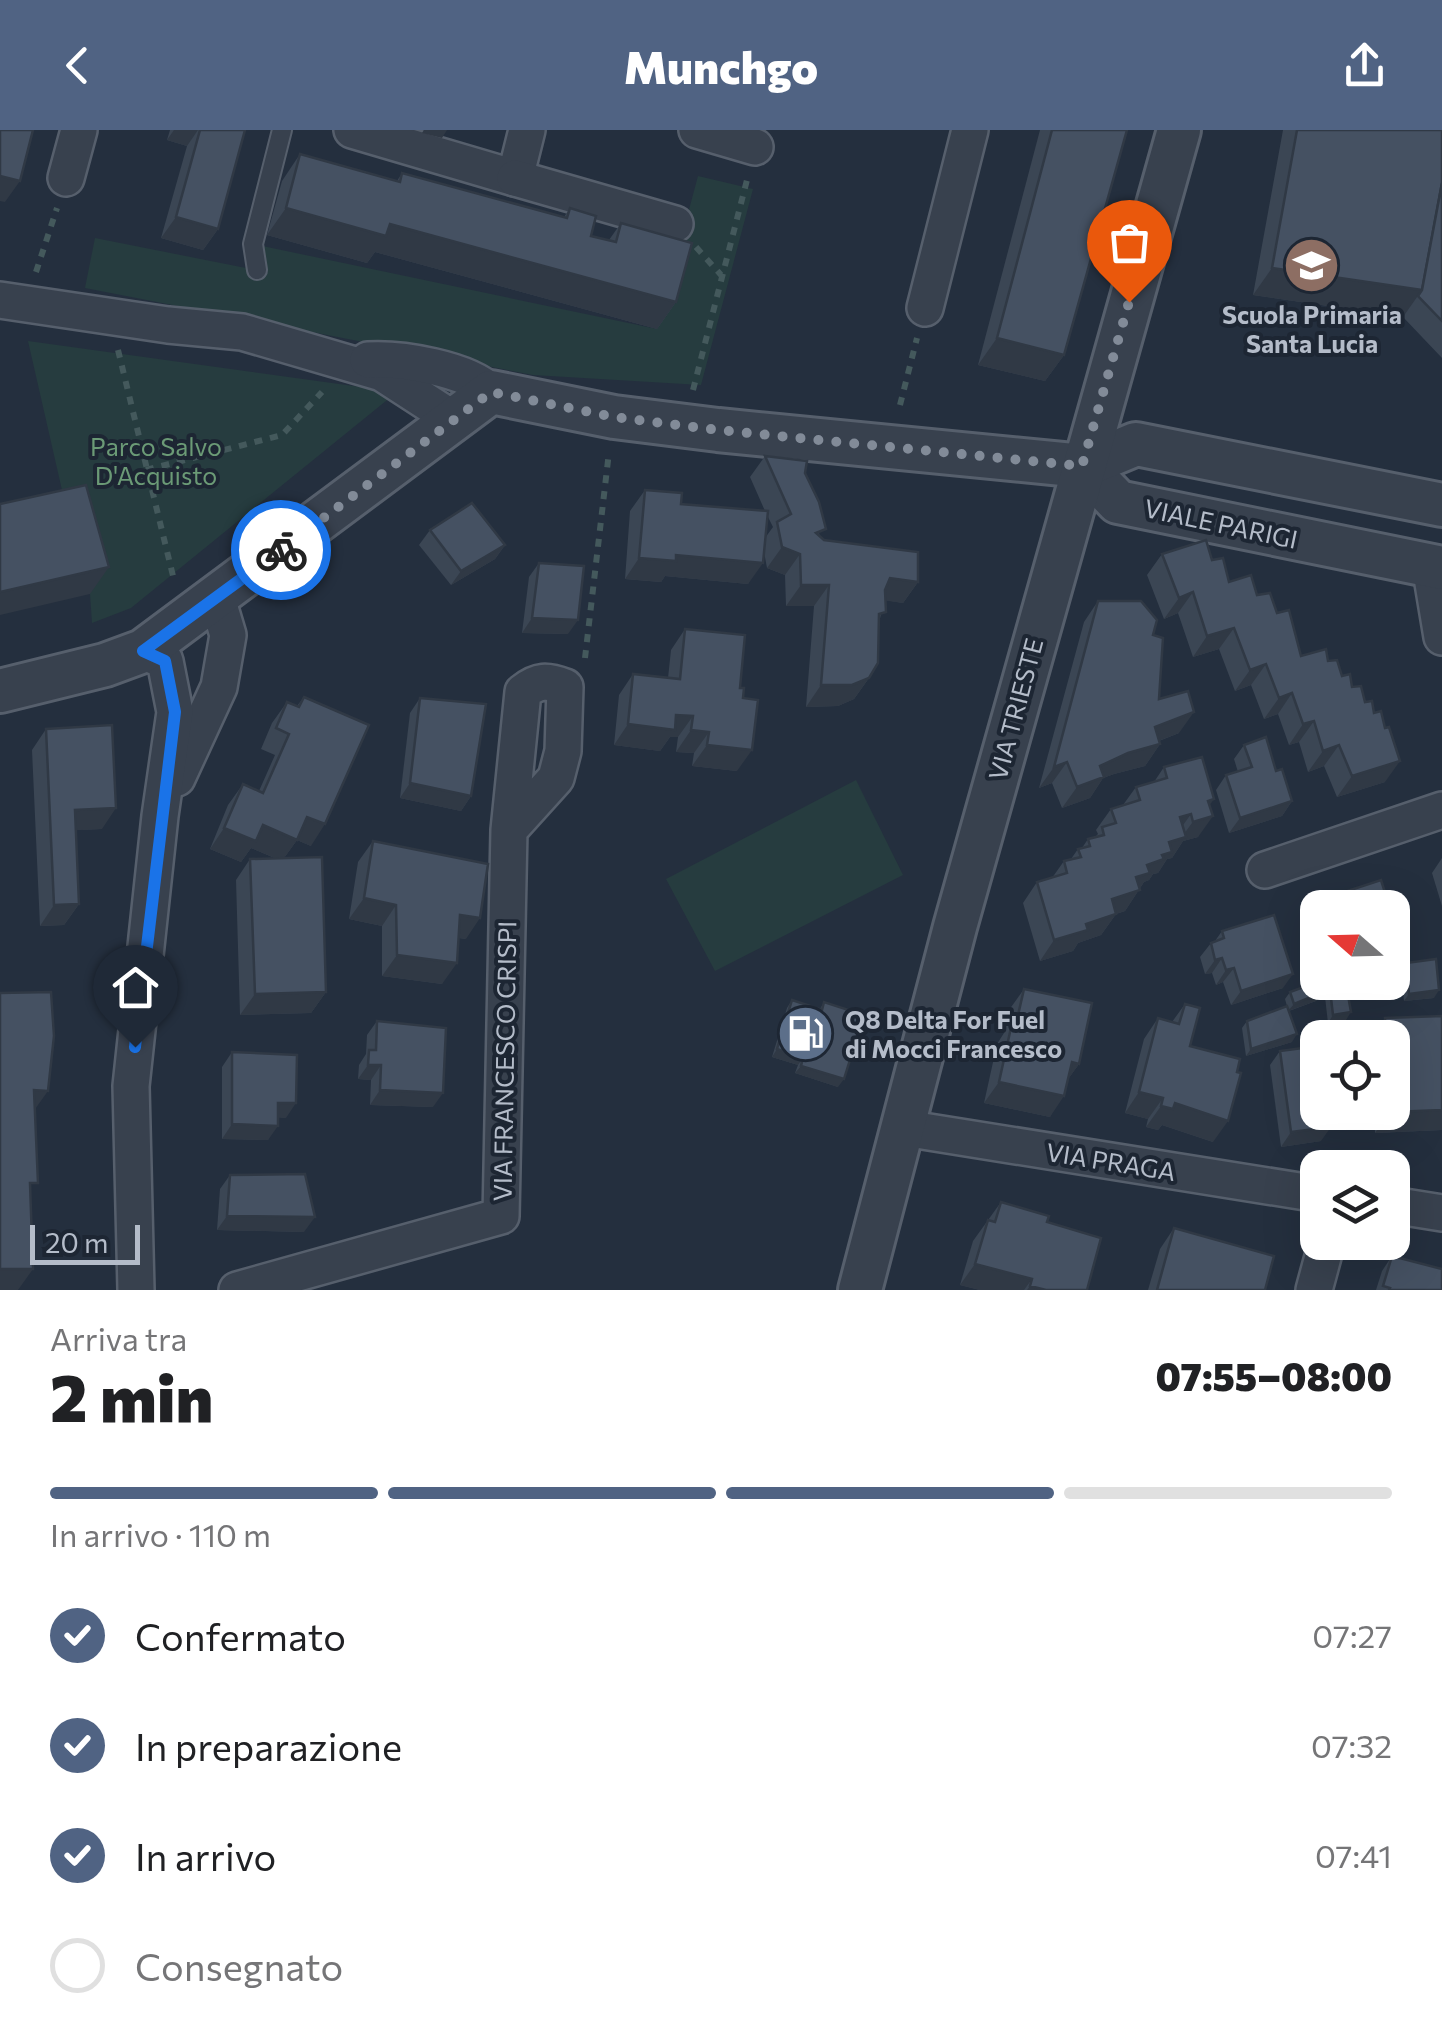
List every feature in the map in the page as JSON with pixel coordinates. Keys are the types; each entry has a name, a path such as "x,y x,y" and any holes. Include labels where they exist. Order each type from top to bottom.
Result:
{"street":[{"path":"66,178 79,130"},
{"path":"352,130 675,224"},
{"path":"515,178 527,130"},
{"path":"697,130 755,147"},
{"path":"925,308 970,130"},
{"name":"VIA TRIESTE","path":"860,1290 955,926 1178,130"},
{"path":"13,302 242,332 382,373 456,420"},
{"path":"337,362 390,359 477,379 491,392 614,417 718,430 1082,466 1136,444 1442,505"},
{"path":"0,691 106,665 143,651 198,595 456,420 491,392"},
{"name":"VIALE PARIGI","path":"1082,466 1118,502 1436,566"},
{"path":"1436,566 1442,637"},
{"path":"160,816 219,687 228,635 198,595"},
{"path":"136,1290 131,1086 175,712 165,661 143,651"},
{"name":"VIA FRANCESCO CRISPI","path":"237,1290 501,1216 509,830 523,692 548,680 565,686"},
{"path":"509,830 556,778 564,751 565,686"},
{"path":"1266,870 1442,810"},
{"name":"VIA PRAGA","path":"904,1128 1300,1191"},
{"path":"1410,1208 1442,1213"},
{"path":"1314,1290 1322,1260"}],"lane":[{"path":"257,270 254,244 282,130"}],"path":[{"path":"692,392 755,147"},
{"path":"13,302 66,178"},
{"path":"900,405 925,308"},
{"path":"122,319 118,354 172,575 198,595"},
{"path":"146,470 282,435 330,384 337,362"},
{"path":"565,686 584,668 614,417"}],"green space":[{"path":"698,176 753,189 701,385 533,375 85,288 95,238 256,270 253,244 657,329"},
{"name":"Parco Salvo D'Acquisto","path":"28,341 397,392 131,608 92,623 90,594"},
{"path":"856,780 903,875 715,971 666,879"}],"building":[{"path":"0,130 33,130 20,181 0,176"},
{"path":"200,130 245,130 218,229 176,217"},
{"path":"1052,130 1127,130 1064,355 997,338"},
{"path":"1297,130 1442,130 1442,183 1422,290 1272,268"},
{"path":"300,154 400,182 402,173 567,218 570,208 596,216 591,236 616,242 621,223 692,243 676,302 390,224 386,236 286,208"},
{"path":"1442,183 1442,321 1418,296"},
{"path":"765,456 807,461 805,473 826,529 816,533 824,540 918,552 918,582 890,578 885,590 886,612 879,614 878,663 869,678 852,685 821,685 829,585 801,585 800,554 782,547 777,522 791,514"},
{"path":"86,485 109,567 0,592 0,504"},
{"path":"645,490 682,493 681,504 768,511 763,563 676,555 676,561 639,558"},
{"path":"472,503 505,545 461,571 430,530"},
{"path":"1206,540 1212,560 1223,558 1229,582 1251,575 1257,595 1270,593 1277,613 1289,610 1301,656 1326,649 1328,661 1337,660 1342,676 1350,674 1352,687 1361,686 1365,702 1372,701 1374,713 1381,711 1400,761 1352,776 1339,745 1323,751 1314,721 1303,724 1292,693 1279,698 1266,664 1250,670 1234,628 1207,636 1193,592 1179,598 1162,554"},
{"path":"539,563 584,566 578,620 532,618"},
{"path":"1098,601 1141,601 1157,620 1153,635 1163,638 1159,699 1188,691 1194,712 1155,727 1160,744 1100,766 1104,777 1077,787 1067,762 1054,767"},
{"path":"685,629 745,635 740,688 744,688 743,698 758,700 752,750 707,745 709,732 691,730 693,716 676,715 675,730 628,724 633,674 680,679"},
{"path":"304,697 369,725 325,824 307,817 297,840 263,825 256,841 224,828 243,784 263,793 289,734 276,728 287,702 299,707"},
{"path":"420,698 486,704 471,796 410,783"},
{"path":"112,725 116,808 75,810 79,904 54,905 46,729"},
{"path":"1266,737 1276,771 1282,769 1292,801 1240,818 1226,775 1252,767 1244,745"},
{"path":"1202,757 1214,799 1208,801 1213,816 1193,822 1191,814 1180,817 1186,837 1169,842 1172,852 1147,865 1150,873 1136,877 1140,890 1112,899 1116,914 1086,924 1088,930 1054,940 1037,882 1067,873 1064,861 1081,857 1078,849 1090,846 1088,839 1104,835 1102,827 1116,823 1111,809 1140,800 1136,787 1167,778 1164,767"},
{"path":"373,841 488,864 480,918 460,915 457,963 397,955 396,905 364,898"},
{"path":"322,857 326,992 255,994 250,859"},
{"path":"1381,880 1384,890 1350,890"},
{"path":"1274,915 1293,974 1241,991 1234,968 1226,970 1222,958 1215,960 1211,943 1224,938 1222,931"},
{"path":"1436,959 1439,990 1410,994 1410,962"},
{"path":"1300,988 1300,1000 1304,1000 1294,1004 1290,992"},
{"path":"1024,989 1092,1003 1079,1064 1072,1062 1064,1096 999,1082"},
{"path":"51,992 54,1036 48,1091 34,1090 38,1183 30,1183 33,1269 0,1269 0,993"},
{"path":"792,1000 822,1010 824,1002 864,1015 844,1079 801,1066 803,1058 777,1049"},
{"path":"1331,1000 1349,1000 1351,1012 1333,1015"},
{"path":"1185,1004 1200,1008 1190,1046 1240,1059 1237,1072 1241,1073 1228,1121 1175,1103 1173,1109 1161,1106 1163,1098 1139,1092 1158,1018 1179,1024"},
{"path":"1287,1006 1297,1034 1251,1049 1247,1021"},
{"path":"1442,1016 1442,1110 1410,1111 1410,1020 1385,1018"},
{"path":"377,1021 446,1028 443,1093 380,1090 381,1065 368,1065 369,1050 376,1050"},
{"path":"1300,1048 1300,1130 1307,1130 1291,1132 1280,1051"},
{"path":"232,1052 297,1055 296,1103 278,1103 278,1126 232,1124"},
{"path":"305,1174 315,1217 227,1216 230,1175"},
{"path":"1001,1202 1049,1216 1047,1222 1101,1238 1087,1290 1046,1290 1030,1286 1032,1279 975,1264 988,1220 995,1222"},
{"path":"1174,1228 1274,1256 1265,1290 1157,1290"},
{"path":"1391,1260 1442,1269 1442,1290 1389,1290 1383,1286"}],"way so far":[{"path":"281,550 491,392 614,417 1082,466 1129,302"}],"place":[{"name":"Scuola Primaria Santa Lucia","path":"1312,265"},
{"name":"Q8 Delta For Fuel di Mocci Francesco","path":"806,1033"}],"route":[{"path":"135,1047 175,712 165,661 143,651 281,550"}]}
